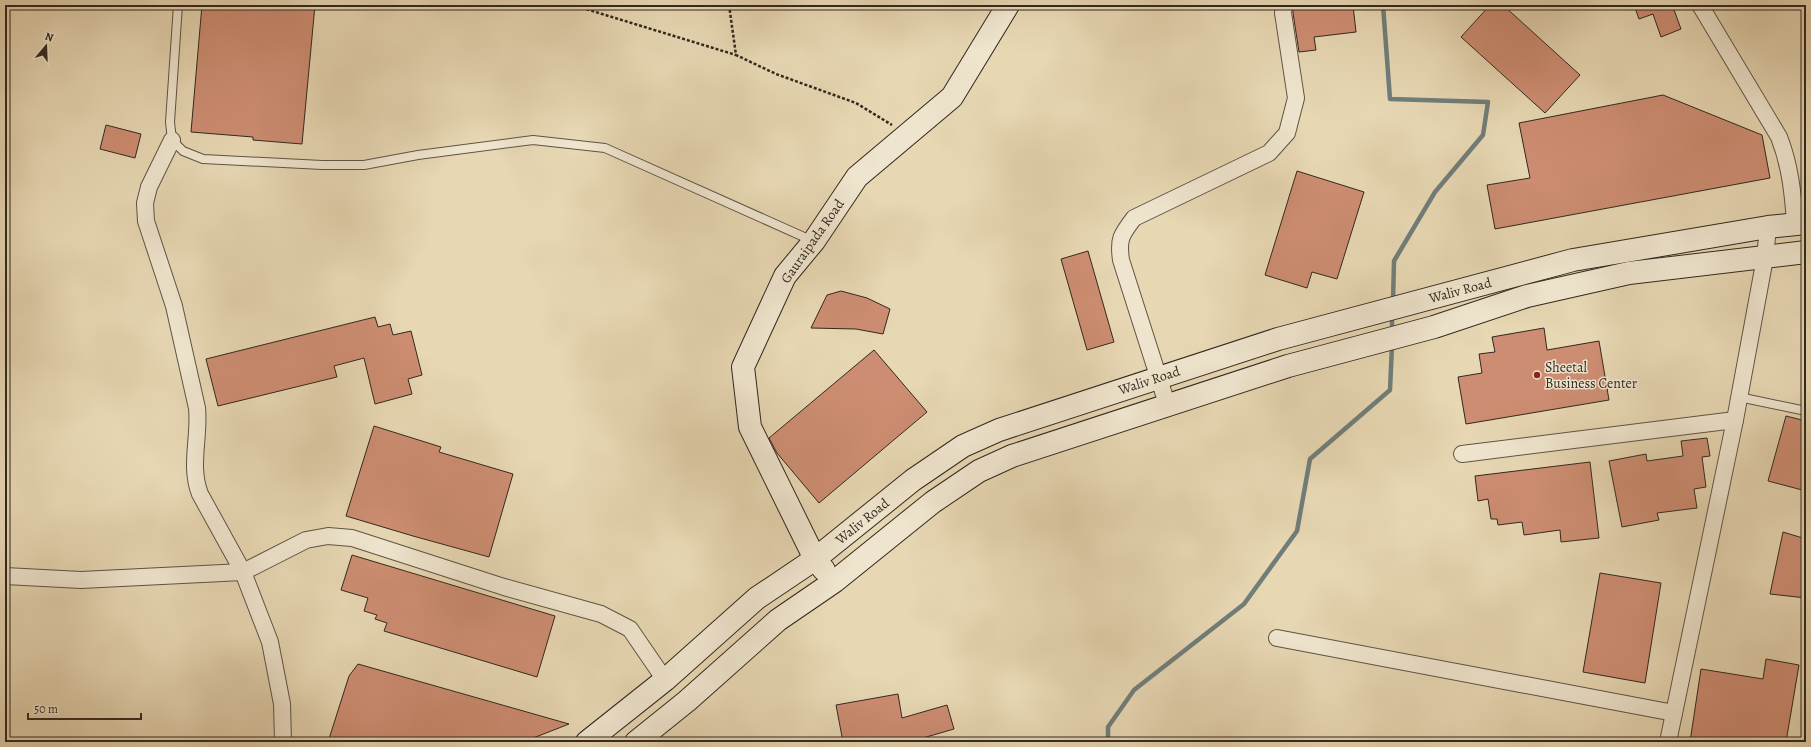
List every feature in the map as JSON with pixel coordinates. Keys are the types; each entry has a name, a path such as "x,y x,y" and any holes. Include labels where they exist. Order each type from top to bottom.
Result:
{"main road":[{"name":"Gauraipada Road","path":"833,582 815,559 750,428 743,367 784,276 814,241 857,177 952,97 1008,5"},
{"name":"Waliv Road","path":"587,742 665,680 757,598 815,559 913,480 963,446 999,430 1278,339 1573,260 1768,227 1801,223"},
{"name":"Waliv Road","path":"636,742 687,701 778,620 833,582 933,502 979,471 1012,456 1167,404 1288,366 1392,338 1528,296 1629,273 1806,252"}],"street":[{"path":"1167,404 1121,260 1119,243 1124,230 1134,218 1269,153 1286,133 1296,98 1283,13 1284,5"},
{"path":"1700,5 1779,137 1786,157 1801,223"},
{"path":"172,140 149,187 145,203 146,221 174,306 197,408 199,423 194,470 195,482 200,494 243,572 270,642 282,704 283,742"},
{"path":"1668,742 1735,420 1765,258 1768,227"},
{"path":"1462,454 1735,420"},
{"path":"5,576 81,580 243,572 306,540 328,536 352,538 504,587 601,614 630,629 665,680"},
{"path":"1277,638 1674,713"}],"lane":[{"path":"178,5 170,122 172,140 183,151 203,159 322,165 364,165 418,155 533,140 605,148 814,241"},
{"path":"1739,397 1806,411"}],"path":[{"path":"562,5 576,6 736,55 776,74 856,102 908,134"},
{"path":"729,5 736,55"}],"building":[{"path":"202,5 315,5 302,144 253,140 253,137 191,132"},
{"path":"1293,5 1310,5 1310,7 1353,5 1356,32 1314,37 1316,50 1299,52"},
{"path":"1490,5 1503,5 1580,75 1545,113 1461,37"},
{"path":"1634,5 1674,5 1673,7 1681,29 1661,37 1653,14 1639,19"},
{"path":"1663,95 1762,135 1770,178 1495,229 1487,185 1530,178 1519,123"},
{"path":"106,125 141,134 135,158 100,149"},
{"path":"1297,171 1364,192 1337,279 1312,272 1307,288 1265,275"},
{"path":"1088,251 1114,342 1087,350 1061,259"},
{"path":"841,291 867,298 890,309 883,334 856,329 811,328 827,295"},
{"path":"375,317 378,327 390,324 393,335 411,331 422,375 408,379 412,394 375,404 364,358 334,366 337,377 218,406 206,359"},
{"name":"Sheetal Business Center","path":"1544,328 1547,350 1599,341 1609,400 1466,424 1458,377 1482,373 1479,354 1495,352 1492,337"},
{"path":"874,350 927,412 819,503 777,453 769,438"},
{"path":"1786,416 1806,421 1806,491 1768,481"},
{"path":"374,426 441,447 439,452 513,474 489,557 346,516"},
{"path":"1707,438 1710,456 1702,457 1706,487 1694,489 1697,508 1657,513 1659,520 1622,527 1609,461 1646,454 1647,461 1683,456 1681,441"},
{"path":"1590,462 1599,538 1561,542 1560,530 1524,535 1522,522 1498,525 1497,519 1491,519 1488,499 1478,501 1475,476"},
{"path":"1783,532 1806,539 1806,598 1770,594"},
{"path":"352,555 555,616 537,677 384,631 387,623 375,619 377,615 364,611 368,598 341,590"},
{"path":"1600,573 1661,583 1645,683 1583,672"},
{"path":"1766,659 1799,665 1786,742 1690,742 1701,669 1763,679"},
{"path":"358,664 569,724 523,742 328,742 349,676"},
{"path":"898,694 902,718 947,705 954,729 909,742 843,742 836,705"}],"waterway":[{"path":"1383,5 1390,99 1488,102 1483,135 1435,192 1394,261 1393,301"},
{"path":"1392,315 1392,331"},
{"path":"1108,742 1108,727 1134,690 1244,604 1297,531 1310,459 1390,390 1392,345"}],"place":[{"name":"Sheetal Business Center","path":"1537,375"}]}
